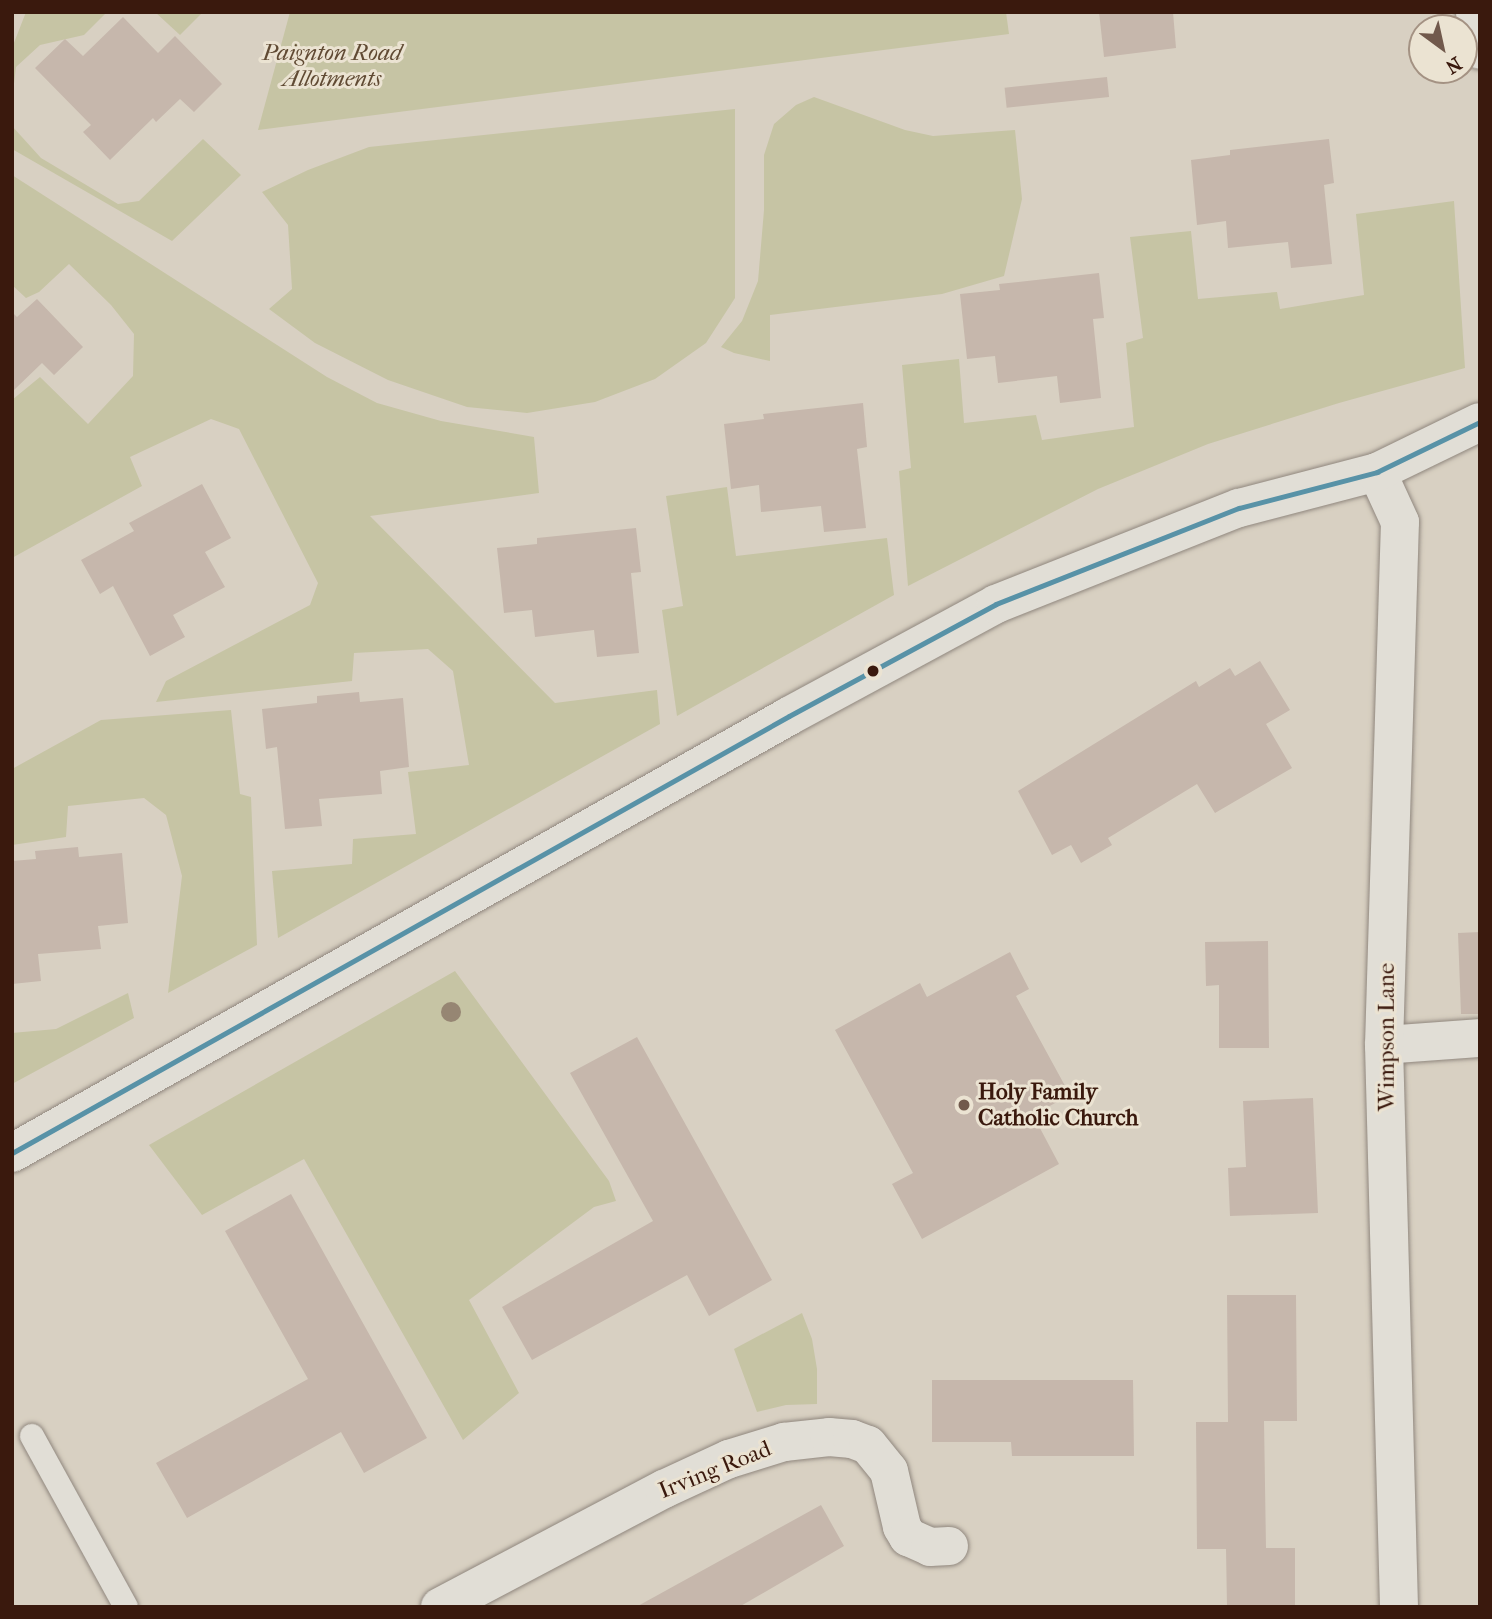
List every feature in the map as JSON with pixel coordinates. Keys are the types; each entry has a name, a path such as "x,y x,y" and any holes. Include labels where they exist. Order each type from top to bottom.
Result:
{"street":[{"path":"1475,12 1480,50"},
{"path":"12,1153 789,716 996,604 1233,511 1377,472 1480,422"},
{"name":"Wimpson Lane","path":"1377,472 1401,522 1384,1045 1399,1607"},
{"path":"1384,1045 1480,1038"},
{"name":"Irving Road","path":"440,1607 480,1598 729,1459 783,1442 829,1437 852,1439 868,1445 889,1471 902,1527 908,1537 930,1547 949,1546"}],"lane":[{"path":"32,1436 125,1607"}],"green space":[{"path":"26,12 107,12 84,35 40,45 16,67 12,100 12,48"},
{"path":"155,12 203,12 180,35"},
{"name":"Paignton Road Allotments","path":"290,12 1006,12 1009,34 258,130"},
{"path":"814,97 905,130 933,136 1015,130 1022,199 1004,276 942,294 770,315 770,361 734,353 721,347 742,321 758,281 764,210 764,155 774,124 796,105"},
{"path":"735,109 735,298 706,343 655,379 595,402 527,413 467,407 388,380 315,343 269,309 292,289 288,225 262,192 308,170 369,147"},
{"path":"12,126 41,158 118,204 139,201 203,139 241,175 172,241 12,149"},
{"path":"12,175 327,377 377,403 441,421 534,437 539,493 370,516 555,703 657,690 660,724 278,938 272,871 352,864 353,839 416,834 408,772 469,765 453,671 428,649 354,653 352,681 156,702 166,681 310,605 318,583 239,429 211,419 130,457 142,486 12,558 12,400 40,377 88,424 133,376 134,334 111,305 69,264 39,292 26,298 12,285"},
{"path":"1454,201 1465,368 1339,403 1208,444 1098,489 908,586 899,471 911,468 902,365 959,359 964,423 1036,415 1042,440 1134,427 1126,343 1143,338 1130,237 1191,231 1198,299 1277,292 1280,309 1364,295 1356,214"},
{"path":"727,487 736,556 887,538 894,595 677,716 662,610 683,606 666,496"},
{"path":"231,710 240,794 251,797 257,945 168,993 182,876 166,815 144,798 68,806 66,837 12,845 12,769 101,720"},
{"path":"455,971 609,1181 616,1201 594,1207 469,1300 519,1393 463,1440 304,1159 202,1215 149,1145"},
{"path":"128,993 134,1018 12,1084 12,1033 56,1029"},
{"path":"802,1313 812,1339 817,1369 817,1404 786,1405 757,1412 734,1349"}],"building":[{"path":"1099,12 1173,12 1176,48 1104,57"},
{"path":"123,17 158,53 175,36 222,84 194,112 180,99 156,122 153,118 110,160 83,132 91,125 35,68 65,39 83,56"},
{"path":"1107,77 1109,97 1007,108 1005,88"},
{"path":"1329,139 1334,183 1324,185 1332,264 1291,268 1288,242 1228,248 1226,221 1197,225 1191,160 1230,155 1230,150"},
{"path":"1099,273 1104,318 1093,319 1101,398 1060,403 1057,376 998,383 995,356 967,359 960,294 1000,290 999,284"},
{"path":"37,299 83,347 54,375 42,363 14,390 12,312 17,317"},
{"path":"863,403 867,447 857,449 866,528 824,532 821,506 761,512 759,485 731,489 724,424 764,419 763,414"},
{"path":"202,484 231,538 205,552 225,587 173,615 185,637 150,656 113,586 100,594 81,560 134,531 129,523"},
{"path":"636,528 641,572 631,573 639,653 597,657 594,630 535,637 532,610 504,613 497,548 537,544 537,538"},
{"path":"1260,661 1290,710 1266,724 1292,768 1215,813 1197,784 1108,838 1112,845 1081,863 1071,845 1052,855 1018,791 1196,681 1199,687 1230,668 1235,676"},
{"path":"359,692 360,702 403,698 409,767 380,771 382,794 319,799 322,826 285,829 277,747 266,749 262,709 317,703 317,696"},
{"path":"78,847 79,857 122,853 128,923 98,926 101,949 38,954 41,981 12,984 12,861 36,859 35,851"},
{"path":"1480,932 1480,1014 1461,1014 1458,933"},
{"path":"1268,941 1269,1048 1219,1048 1219,985 1206,986 1205,942"},
{"name":"Holy Family Catholic Church","path":"1010,952 1029,989 1016,996 1070,1095 1033,1115 1059,1164 922,1239 892,1184 913,1173 835,1030 920,983 927,997"},
{"path":"637,1037 772,1280 709,1316 687,1275 532,1360 502,1307 653,1221 570,1073"},
{"path":"1313,1098 1318,1213 1230,1216 1228,1168 1246,1167 1243,1101"},
{"path":"291,1194 427,1438 364,1473 341,1432 187,1518 156,1463 308,1379 225,1231"},
{"path":"1227,1295 1296,1295 1297,1421 1264,1421 1266,1548 1295,1548 1295,1607 1227,1607 1226,1549 1197,1549 1196,1422 1228,1422"},
{"path":"932,1380 1133,1380 1134,1456 1012,1456 1011,1442 932,1442"},
{"path":"821,1505 844,1546 739,1607 636,1607"}],"transit line":[{"path":"12,1153 789,716 996,604 1239,508 1377,472 1480,422"}],"place":[{"name":"Holy Family Catholic Church","path":"964,1105"}]}
